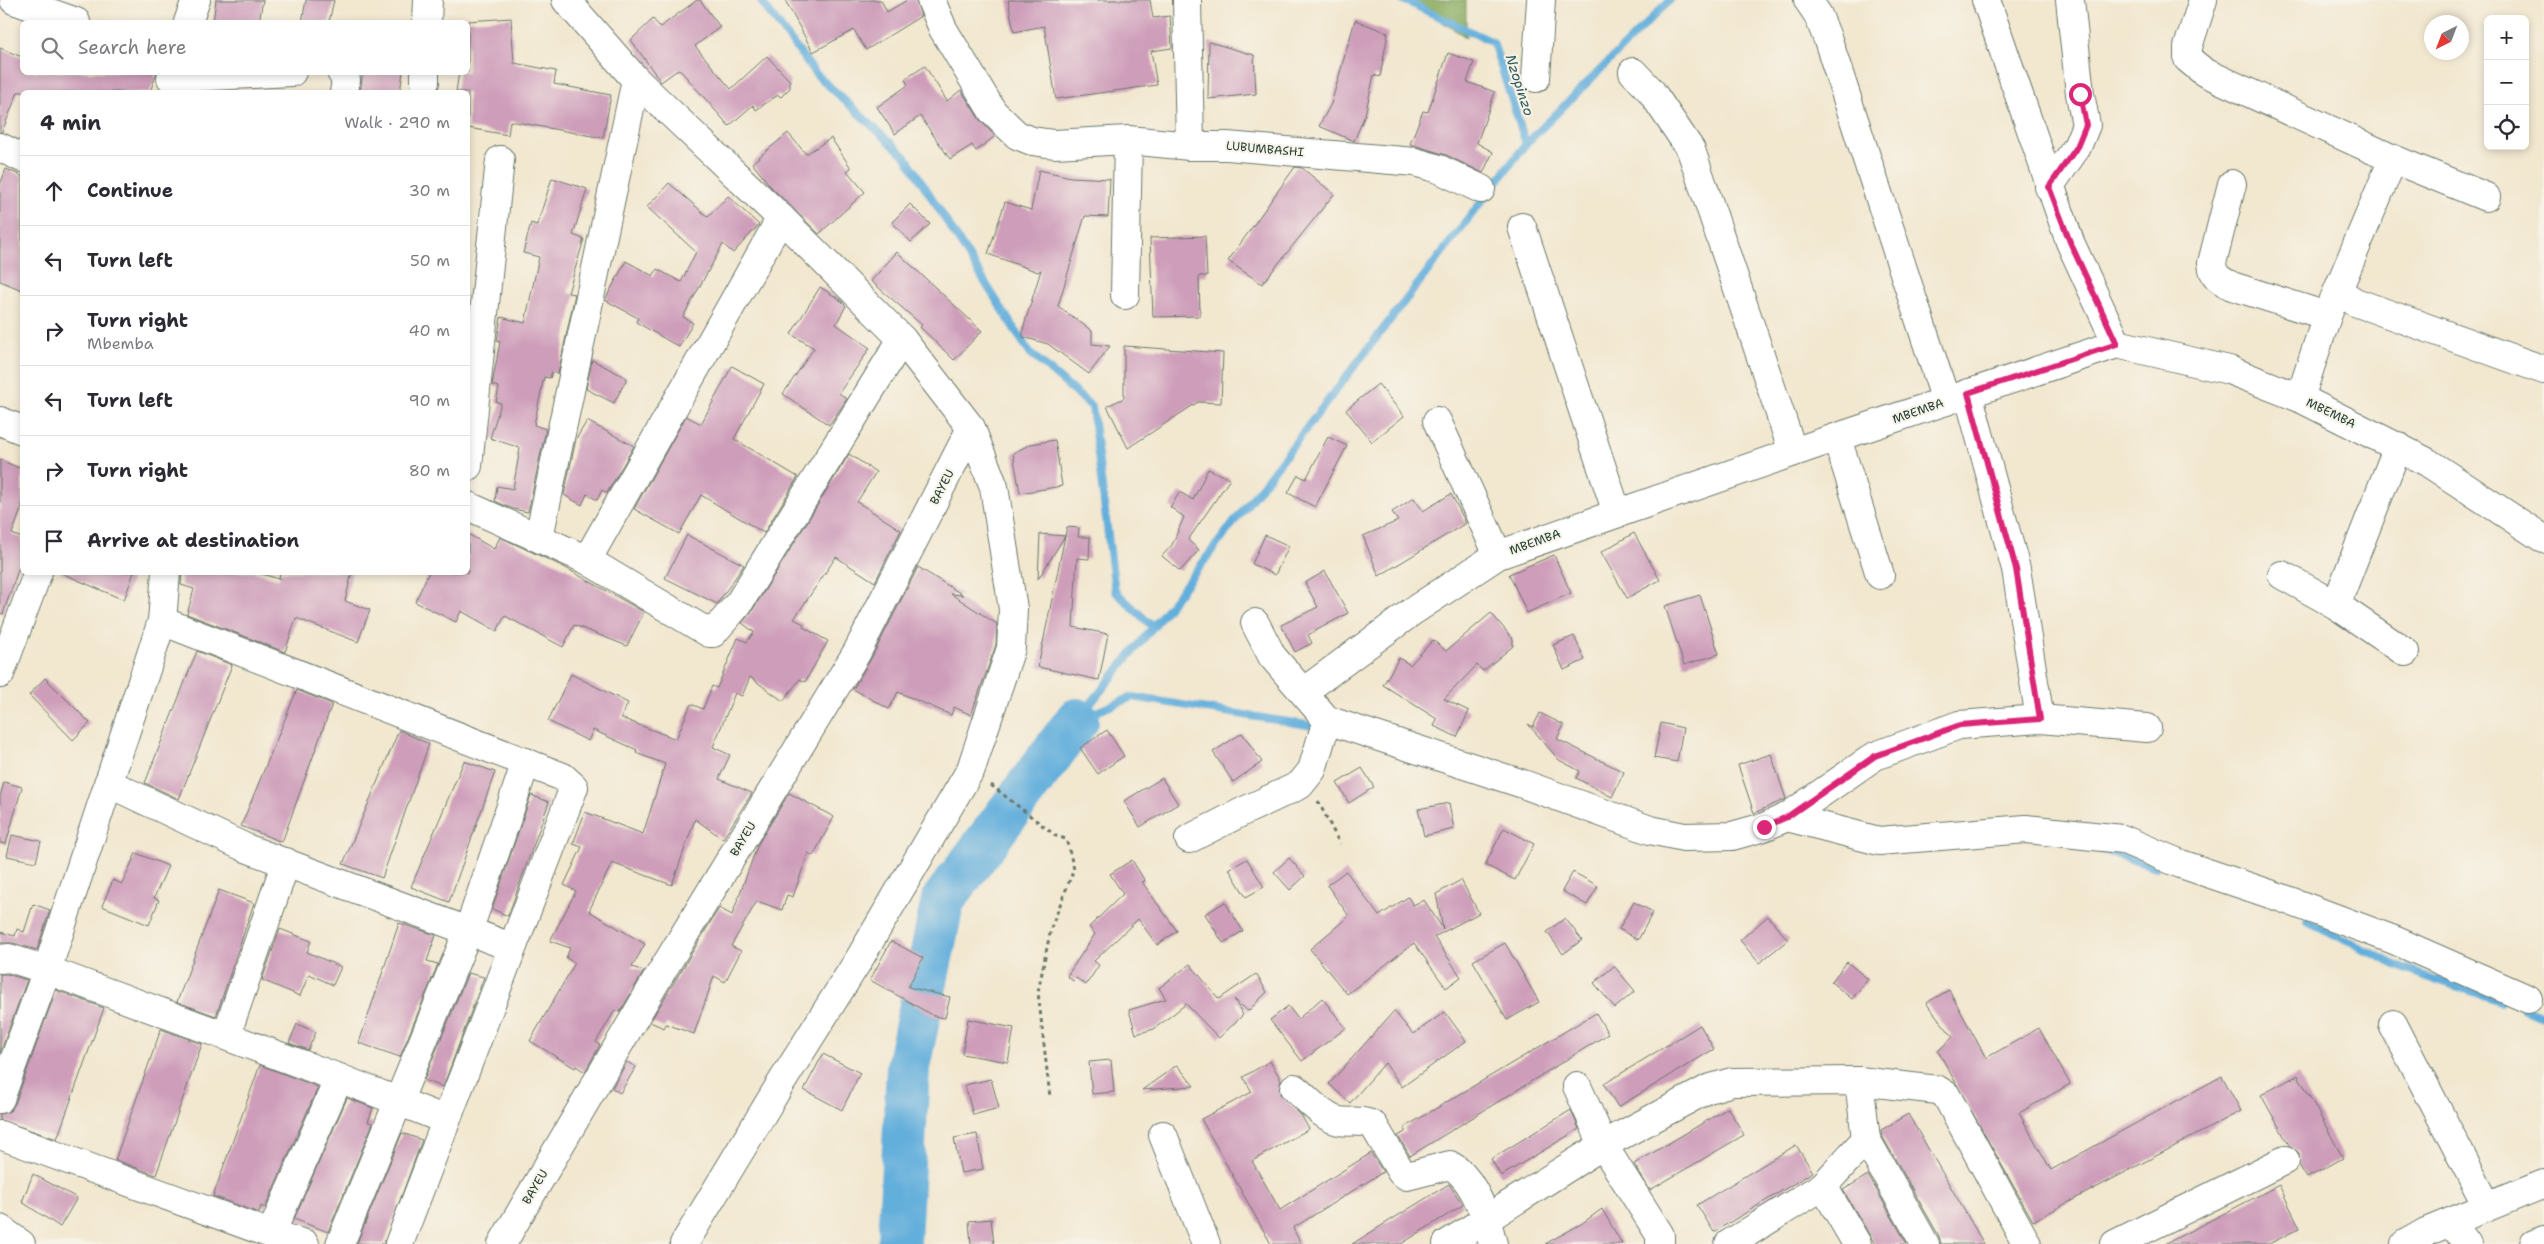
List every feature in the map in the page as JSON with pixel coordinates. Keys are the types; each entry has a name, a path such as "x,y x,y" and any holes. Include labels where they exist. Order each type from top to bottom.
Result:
{"street":[{"path":"14,0 70,20"},
{"path":"189,20 196,0"},
{"path":"427,20 428,0"},
{"path":"566,0 636,80 781,218 902,338 972,428 994,487 1013,609 1011,648 972,769 858,961 778,1088 684,1244"},
{"name":"LUBUMBASHI","path":"931,0 943,29 993,112 1017,136 1032,141 1054,144 1128,140 1190,146 1227,146 1415,162 1439,169 1481,189"},
{"path":"1186,0 1190,146"},
{"path":"1536,78 1541,0"},
{"path":"1808,0 1818,15 1828,40 1957,397 2016,569 2040,719"},
{"path":"1986,0 2049,187 2070,242 2117,344"},
{"path":"2049,187 2077,147 2086,125 2080,94 2070,0"},
{"path":"2203,0 2188,47 2188,59 2194,66 2393,159 2486,197"},
{"path":"1633,72 1650,91 1691,150 1793,452"},
{"path":"170,81 251,75"},
{"path":"343,75 346,80 344,90"},
{"path":"539,537 636,80"},
{"path":"1125,295 1128,140"},
{"path":"2300,398 2327,316 2393,159"},
{"path":"470,424 477,279 500,160"},
{"path":"2232,184 2212,263 2213,273 2219,279 2232,286 2327,316"},
{"path":"587,560 781,218"},
{"path":"1522,227 1617,513"},
{"path":"2338,291 2355,302 2544,370"},
{"path":"470,507 587,560 709,633 716,631 738,602 902,338"},
{"name":"MBEMBA","path":"1303,692 1413,611 1498,555 1793,452 2117,344 2198,361 2230,370 2300,398 2427,462 2544,539"},
{"path":"0,421 20,429"},
{"path":"1437,421 1498,555"},
{"name":"BAYEU","path":"502,1244 659,976 857,652 972,428"},
{"path":"1837,438 1880,575"},
{"path":"2336,605 2398,446"},
{"path":"2282,574 2336,605 2405,652"},
{"path":"0,674 37,575"},
{"path":"0,1099 47,970 162,620 166,575"},
{"path":"162,620 526,762 563,777 574,787 511,947 399,1244"},
{"path":"1255,623 1272,656 1326,720 1523,784 1650,830 1684,837 1732,836 1764,827 1787,817 1875,756 1960,725 2040,719 2147,728"},
{"path":"1189,839 1300,785 1312,770 1326,720"},
{"path":"340,1244 469,930 526,762"},
{"path":"108,783 246,848 511,947"},
{"path":"1787,817 1879,841 2026,829 2122,839 2181,864 2282,898 2394,940 2528,999"},
{"path":"226,1036 286,862"},
{"path":"0,959 9,958 47,970 339,1078 446,1120"},
{"path":"2393,1024 2487,1206"},
{"path":"271,1234 339,1078"},
{"path":"1859,1081 1866,1139 1925,1244"},
{"path":"1447,1244 1490,1231 1603,1146 1708,1088 1746,1082 1859,1081 1938,1090 1946,1095 2027,1244"},
{"path":"1577,1086 1603,1146 1660,1235 1660,1244"},
{"path":"1294,1088 1331,1118 1339,1121 1369,1122 1374,1126 1401,1172 1408,1176 1450,1164 1458,1169 1464,1176 1490,1231"},
{"path":"0,1135 271,1234 305,1244"},
{"path":"1162,1135 1206,1244"},
{"path":"1729,1244 1823,1186 1866,1139"},
{"path":"2115,1244 2285,1160"},
{"path":"2405,1244 2487,1206 2544,1184"},
{"path":"1823,1186 1857,1244"},
{"path":"2451,1222 2468,1244"},
{"path":"0,1229 21,1244"},
{"path":"2534,1244 2544,1240"}],"path":[{"path":"972,769 1056,836 1066,839 1074,869 1051,928 1038,992 1050,1097"},
{"path":"1307,778 1340,844"}],"green space":[{"path":"1407,0 1466,0 1466,37"}],"building":[{"path":"216,0 263,0 259,20 213,20"},
{"path":"306,0 334,0 329,20 302,20"},
{"path":"697,0 700,0 720,27 695,46 731,89 767,56 790,81 790,88 781,97 778,95 756,110 753,105 729,126 679,69 661,82 631,40 653,19 660,27"},
{"path":"785,0 881,0 887,12 907,0 916,0 921,16 866,50 854,30 813,52"},
{"path":"1008,0 1150,0 1153,18 1170,16 1172,48 1151,51 1157,85 1056,99 1044,26 1014,32"},
{"path":"511,18 514,63 556,71 554,84 611,95 603,138 510,121 508,135 470,128 470,90 456,90 459,75 470,75 470,21"},
{"path":"1355,20 1388,33 1380,77 1374,75 1365,115 1354,141 1319,126 1331,104"},
{"path":"1209,42 1254,55 1256,94 1208,99"},
{"path":"0,48 20,56 20,75 156,75 151,90 20,90 2,132 0,132"},
{"path":"1448,53 1474,62 1467,82 1495,92 1477,143 1493,152 1483,173 1446,155 1410,144 1423,111 1428,112"},
{"path":"925,66 947,101 961,90 980,120 995,136 976,151 972,145 950,159 920,116 895,134 877,107 908,85 905,79"},
{"path":"363,75 403,75 400,90 360,90"},
{"path":"788,133 806,154 831,138 851,168 847,171 865,192 819,234 771,187 752,163"},
{"path":"1295,167 1302,168 1334,194 1262,284 1228,261"},
{"path":"6,169 20,175 20,289 0,281 0,185"},
{"path":"1039,170 1071,177 1110,179 1108,217 1085,216 1058,306 1092,331 1092,344 1110,346 1089,374 1048,344 1023,337 1023,329 1041,270 1038,272 988,254 1005,202 1031,210"},
{"path":"552,178 587,189 573,235 584,239 568,293 575,294 558,374 552,371 550,378 544,377 534,425 546,429 528,512 513,509 495,501 497,486 513,489 520,448 490,438 501,403 496,402 499,387 492,385 500,342 497,341 501,317 525,323 539,257 523,253 531,223 537,225"},
{"path":"669,183 708,217 728,196 759,225 733,253 723,244 683,317 693,323 679,347 636,322 638,318 605,300 626,261 653,276 657,269 681,282 696,252 647,207"},
{"path":"910,204 930,224 911,242 892,222"},
{"path":"1205,236 1207,276 1199,276 1200,316 1153,317 1150,238"},
{"path":"897,252 982,331 954,360 920,327 922,325 871,281"},
{"path":"820,287 839,299 846,306 836,324 870,348 839,393 847,399 829,425 783,394 814,348 791,334"},
{"path":"1124,346 1223,353 1221,403 1198,402 1128,448 1107,406 1124,398"},
{"path":"592,360 627,378 614,403 586,389"},
{"path":"732,366 764,384 734,439 798,477 764,533 701,495 679,534 634,509 686,416 701,424"},
{"path":"1378,384 1404,416 1372,442 1346,410"},
{"path":"587,421 634,446 607,493 602,490 597,500 587,494 582,505 564,495 576,439"},
{"path":"1328,437 1347,446 1315,507 1288,493 1298,475 1306,479"},
{"path":"1055,440 1062,486 1020,493 1013,453 1031,444"},
{"path":"849,454 876,472 857,502 901,530 875,582 836,557 794,619 804,624 803,627 828,641 805,682 800,679 783,701 750,677 742,696 735,693 713,747 730,755 719,779 752,793 723,839 695,819 672,885 612,863 589,911 645,944 632,967 644,971 620,1012 615,1010 596,1042 600,1045 585,1072 576,1066 575,1068 530,1041 575,963 566,958 570,948 550,941 576,891 564,885 582,847 573,844 585,812 643,834 665,764 636,753 637,750 593,730 588,741 548,721 571,674 628,703 621,718 676,739 691,704 703,709 712,686 717,688 738,638 747,642 754,632 742,623 752,611"},
{"path":"0,460 20,468 20,512 12,534 20,537 20,564 3,614 0,613"},
{"path":"1208,469 1230,479 1188,540 1199,550 1180,571 1162,556 1172,545 1184,517 1170,507 1180,492 1193,500"},
{"path":"1451,494 1466,523 1379,576 1363,536 1398,521 1392,512 1414,498 1423,511"},
{"path":"1067,527 1079,528 1078,537 1090,537 1089,559 1077,558 1073,627 1108,634 1099,680 1038,667"},
{"path":"1634,533 1660,580 1627,598 1601,552"},
{"path":"1040,534 1065,536 1038,579"},
{"path":"470,535 494,549 500,537 564,567 644,612 627,646 574,625 563,647 505,616 497,631 461,611 456,622 415,602 428,575 470,575"},
{"path":"687,535 744,565 717,604 665,578"},
{"path":"1265,535 1289,546 1275,575 1252,564"},
{"path":"1554,555 1571,593 1527,613 1509,574"},
{"path":"918,567 963,595 951,594 997,624 996,645 971,715 954,707 951,715 898,692 889,709 853,689 871,659"},
{"path":"1325,571 1348,613 1308,635 1312,643 1295,652 1281,625 1318,607 1305,583"},
{"path":"66,575 133,575 124,600"},
{"path":"182,575 265,575 279,579 280,575 351,575 345,601 370,610 358,642 296,618 285,652 187,614 194,589 181,585"},
{"path":"1700,595 1719,654 1684,665 1665,606"},
{"path":"1491,613 1513,639 1513,646 1483,671 1477,665 1444,699 1469,711 1457,737 1434,726 1437,719 1383,685 1399,658 1410,665 1433,640 1446,651"},
{"path":"1574,636 1585,660 1564,670 1553,645"},
{"path":"197,651 232,665 179,799 145,783"},
{"path":"45,678 90,723 73,740 29,695"},
{"path":"297,690 332,704 282,842 241,826"},
{"path":"1540,713 1564,725 1557,739 1624,772 1612,797 1576,778 1580,771 1559,760 1528,724 1533,727"},
{"path":"1661,723 1683,728 1677,762 1654,758"},
{"path":"399,730 429,744 382,878 343,864"},
{"path":"1107,730 1124,756 1098,774 1080,748"},
{"path":"1242,733 1262,762 1233,782 1213,752"},
{"path":"1771,754 1786,799 1754,813 1738,765"},
{"path":"464,761 495,772 449,902 411,887"},
{"path":"1362,768 1374,787 1349,803 1337,783"},
{"path":"1162,778 1178,804 1140,827 1124,801"},
{"path":"4,782 22,787 6,844 0,843 0,797"},
{"path":"789,793 834,817 813,856 808,853 793,897 787,895 782,910 757,901 731,946 741,951 725,982 714,976 694,1034 666,1024 664,1028 650,1022 719,908 732,915 758,844"},
{"path":"531,795 549,802 508,916 492,909"},
{"path":"1449,803 1454,829 1424,836 1418,809"},
{"path":"1504,828 1534,844 1515,880 1485,865"},
{"path":"12,835 41,841 36,862 7,856"},
{"path":"136,853 168,866 154,898 159,900 149,925 102,906 113,880 122,884"},
{"path":"1289,858 1305,876 1290,890 1274,872"},
{"path":"1247,859 1264,887 1246,897 1229,869"},
{"path":"1132,860 1145,881 1142,882 1177,931 1157,945 1138,919 1094,961 1099,965 1086,985 1076,978 1073,981 1067,976 1095,934 1089,927 1123,894 1110,874"},
{"path":"1346,871 1379,916 1408,897 1413,905 1424,900 1443,929 1436,894 1461,880 1479,913 1434,937 1461,977 1446,988 1414,943 1347,994 1310,949 1349,916 1327,885"},
{"path":"1573,872 1598,886 1587,905 1562,891"},
{"path":"219,890 254,903 216,1016 177,1002"},
{"path":"1225,902 1243,931 1223,943 1205,914"},
{"path":"1634,902 1653,912 1638,940 1619,929"},
{"path":"33,904 50,910 37,950 13,943 0,943 0,932 15,936 17,929 24,932"},
{"path":"1768,916 1788,940 1759,963 1740,940"},
{"path":"1565,918 1582,940 1563,954 1547,932"},
{"path":"399,923 436,935 427,961 438,964 400,1057 359,1043"},
{"path":"280,929 311,941 307,952 341,967 333,985 309,974 300,996 262,980"},
{"path":"891,941 923,958 908,987 950,997 945,1018 934,1016 870,980"},
{"path":"1505,943 1539,1002 1507,1020 1473,961"},
{"path":"1847,962 1868,979 1852,999 1831,982"},
{"path":"1190,964 1219,999 1256,974 1267,992 1248,1011 1234,999 1243,1015 1219,1038 1186,1004 1154,1029 1136,1034 1129,1010 1166,999 1159,988"},
{"path":"1614,966 1635,991 1615,1008 1594,983"},
{"path":"468,973 484,977 443,1087 424,1080"},
{"path":"0,974 7,974 27,980 0,1053"},
{"path":"56,990 104,1008 57,1139 0,1120 0,1114 10,1111 15,1104"},
{"path":"1949,990 1986,1058 2039,1028 2070,1084 2019,1113 2051,1170 2222,1076 2241,1111 2033,1221 1938,1051 1953,1037 1926,1003"},
{"path":"1322,998 1346,1028 1302,1061 1270,1020 1288,1006 1298,1019"},
{"path":"1394,1011 1413,1034 1445,1012 1466,1041 1402,1087 1385,1063 1350,1103 1329,1084"},
{"path":"1596,1013 1608,1034 1410,1156 1398,1136 1405,1132 1405,1127"},
{"path":"968,1019 1014,1028 1008,1062 962,1054"},
{"path":"297,1024 316,1032 308,1050 289,1043"},
{"path":"1700,1025 1714,1049 1618,1107 1604,1084"},
{"path":"161,1029 202,1044 156,1175 115,1160"},
{"path":"823,1054 860,1073 842,1110 804,1090"},
{"path":"1111,1060 1114,1092 1092,1094 1089,1062"},
{"path":"1270,1061 1281,1080 1280,1094 1301,1115 1309,1129 1252,1161 1280,1210 1371,1153 1383,1172 1293,1228 1301,1244 1271,1244 1201,1119 1252,1092 1243,1077"},
{"path":"627,1062 636,1067 620,1093 612,1088"},
{"path":"260,1065 318,1087 265,1208 261,1206 259,1213 213,1196"},
{"path":"1177,1065 1194,1086 1142,1090"},
{"path":"2298,1075 2343,1158 2307,1178 2299,1165 2299,1153 2289,1145 2261,1095"},
{"path":"991,1079 999,1108 973,1115 965,1085"},
{"path":"347,1098 373,1108 368,1122 373,1123 328,1232 294,1219"},
{"path":"1728,1108 1744,1135 1650,1190 1634,1164"},
{"path":"1571,1110 1579,1129 1501,1176 1491,1159"},
{"path":"1908,1114 1984,1244 1941,1244 1939,1236 1881,1134 1881,1130"},
{"path":"402,1133 422,1140 384,1244 357,1243"},
{"path":"977,1134 983,1169 961,1173 954,1138"},
{"path":"1796,1145 1813,1172 1714,1232 1697,1205"},
{"path":"33,1174 77,1198 60,1227 22,1202"},
{"path":"1868,1175 1907,1244 1875,1244 1843,1190"},
{"path":"1449,1184 1463,1205 1401,1244 1352,1244"},
{"path":"2279,1185 2300,1228 2269,1244 2165,1244"},
{"path":"1602,1209 1622,1244 1545,1244 1581,1224"},
{"path":"991,1219 994,1244 971,1244 969,1221"}],"waterway":[{"path":"760,0 815,73 906,157 1029,352 1092,407 1115,591 1153,627"},
{"name":"Nzopinzo","path":"1403,0 1493,42 1526,144"},
{"path":"1078,719 1153,627 1526,144 1670,0"},
{"path":"1077,720 1132,697 1320,727"},
{"path":"899,1244 908,1067 943,900 1077,720"},
{"path":"2097,848 2155,867"},
{"path":"2307,921 2404,969 2501,1001"},
{"path":"2524,1009 2544,1016"}],"route":[{"path":"1764,827 1787,817 1875,756 1960,725 2040,719 2016,569 1968,393 2117,344 2070,242 2049,187 2077,147 2086,125 2080,94"}]}
